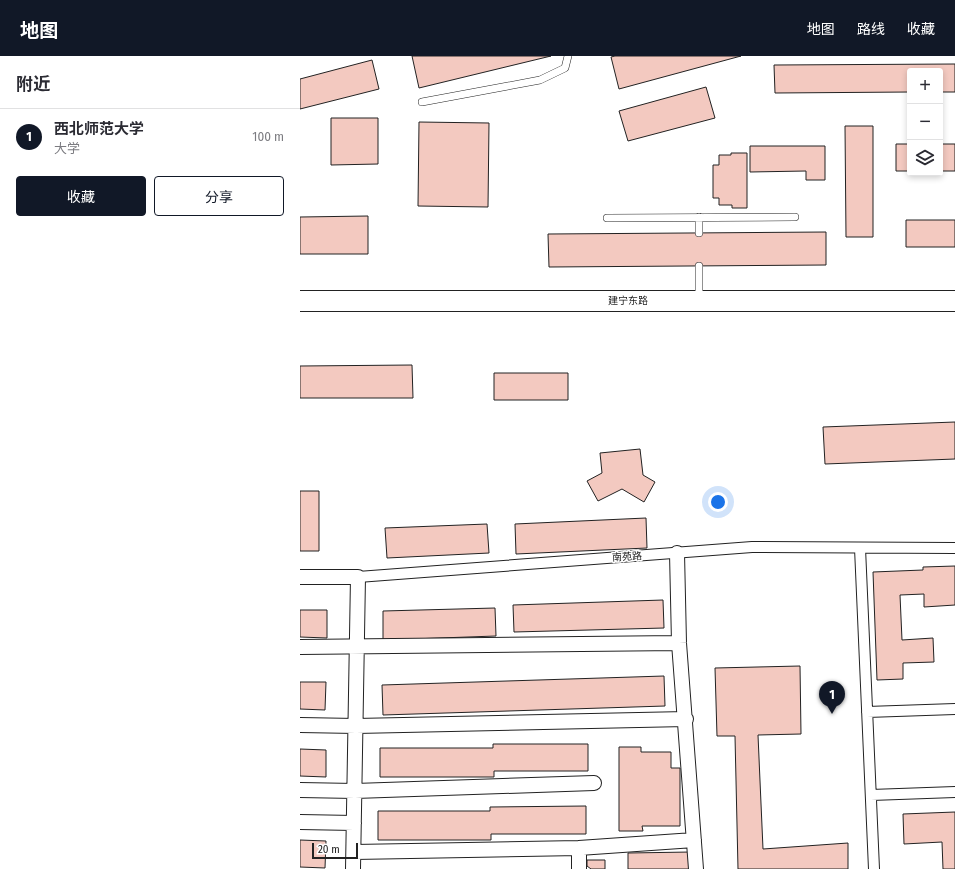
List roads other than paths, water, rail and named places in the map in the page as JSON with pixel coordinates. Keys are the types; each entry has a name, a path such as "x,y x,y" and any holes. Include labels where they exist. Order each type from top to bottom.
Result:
{"main road":[{"name":"建宁东路","path":"300,301 955,301"}],"street":[{"name":"南苑路","path":"300,577 358,577 752,547 955,548"},
{"path":"860,548 874,869"},
{"path":"677,553 679,643 686,719 696,869"},
{"path":"354,869 358,577"},
{"path":"300,647 679,643"},
{"path":"867,712 955,709"},
{"path":"300,725 356,726 686,719"},
{"path":"300,790 355,791 594,783"},
{"path":"871,795 955,792"},
{"path":"300,822 354,823"},
{"path":"354,852 579,848 694,840"},
{"path":"579,848 579,869"}],"lane":[{"path":"422,102 540,80 565,68 568,56"},
{"path":"699,217 699,233"},
{"path":"607,218 796,217"},
{"path":"699,266 699,301"}],"place":[{"name":"西北师范大学","path":"832,714"}]}
